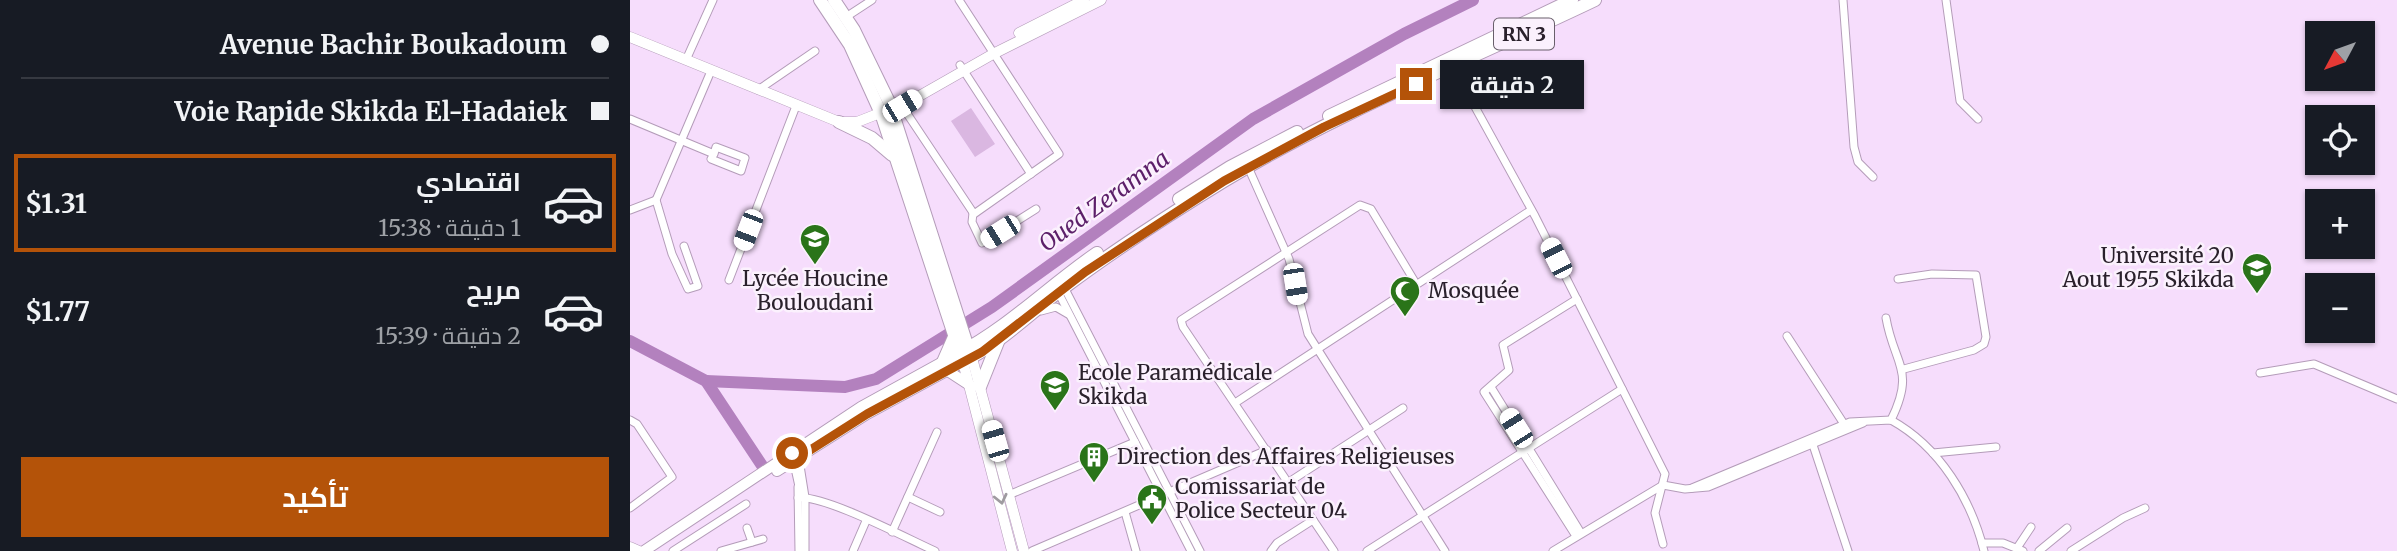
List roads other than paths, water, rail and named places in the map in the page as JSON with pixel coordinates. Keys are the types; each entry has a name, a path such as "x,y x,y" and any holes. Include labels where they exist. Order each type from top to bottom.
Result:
{"highway":[{"path":"820,0 890,109 897,161 966,355"},
{"path":"834,0 846,17 890,109 952,314"},
{"name":"RN 3","path":"966,355 1030,315 1059,285 1248,167 1572,0"},
{"name":"RN 3","path":"996,336 1059,285 1230,167 1450,63 1595,0"},
{"path":"839,122 873,138 897,161"},
{"path":"959,335 996,336 976,387"},
{"path":"945,366 959,335"}],"main road":[{"path":"630,37 796,106 839,122 857,122 890,109 1084,0"},
{"path":"992,51 1101,0"},
{"path":"966,355 1011,494 1024,551"},
{"name":"RN 3","path":"654,551 796,460 861,407 966,355"},
{"path":"945,366 976,387 1012,551"},
{"name":"RN 3","path":"642,551 796,460"},
{"path":"631,549 642,551"}],"street":[{"path":"686,61 713,0"},
{"path":"846,17 872,0"},
{"path":"959,0 1059,154 973,213"},
{"path":"1843,0 1854,147 1858,162 1873,177"},
{"path":"1946,0 1960,101 1978,119"},
{"path":"757,90 815,51"},
{"path":"1450,63 1531,209 1665,474 1655,513 1663,544"},
{"path":"962,68 1031,174"},
{"path":"684,246 698,286 688,289 672,254 656,200 711,71"},
{"path":"729,280 796,106"},
{"path":"890,109 920,133 973,213 972,222 982,243 1036,209"},
{"path":"630,119 713,154"},
{"path":"900,140 910,129 920,133"},
{"path":"716,147 745,158 741,171 711,159 713,154 716,147"},
{"path":"1248,167 1286,252 1301,314 1317,349 1445,551"},
{"path":"630,211 656,200"},
{"path":"1334,551 1183,327 1181,320 1356,205 1366,205 1415,282"},
{"path":"1235,403 1415,282 1531,209"},
{"path":"1898,279 1932,274 1976,275 1986,337 1984,344 1974,350 1904,369"},
{"path":"1059,285 1071,316 1135,442 1200,551"},
{"path":"1059,285 1166,494 1192,551"},
{"path":"1577,299 1503,345 1509,370 1488,390 1579,534"},
{"path":"1030,315 1056,307 1071,316"},
{"path":"1886,318 1888,333 1904,369 1902,397 1891,420"},
{"path":"1787,336 1844,424"},
{"path":"2260,373 2314,365 2397,399"},
{"path":"1367,551 1622,389"},
{"path":"1289,482 1403,408"},
{"path":"630,420 637,424 672,477 630,508"},
{"path":"1553,551 1663,485 1708,487 1867,420"},
{"path":"1692,488 1844,424 1891,420 1933,453 1969,507 1983,547 1994,542 2016,549 2031,527"},
{"path":"892,532 937,432"},
{"path":"1011,494 1135,442"},
{"path":"1813,445 1848,551"},
{"path":"1933,453 1996,447"},
{"path":"1032,551 1267,450"},
{"path":"796,460 797,487 802,497 799,551"},
{"path":"796,460 802,497 805,551"},
{"path":"802,497 935,551"},
{"path":"908,497 940,512"},
{"path":"673,551 746,504"},
{"path":"2071,551 2123,518 2145,508"},
{"path":"1125,512 1136,551"},
{"path":"1271,551 1277,542 1313,520"},
{"path":"853,551 866,521"},
{"path":"747,528 752,542"},
{"path":"2039,551 2067,528"},
{"path":"721,551 763,539"}],"waterway":[{"name":"Oued Zeramna","path":"706,381 845,387 876,379 992,307 1253,119 1404,34 1473,0"},
{"name":"Oued Zeramna","path":"630,341 706,381 763,467"}],"place":[{"name":"Lycée Houcine Bouloudani","path":"815,266"},
{"name":"Université 20 Aout 1955 Skikda","path":"2257,295"},
{"name":"Mosquée","path":"1405,318"},
{"name":"Ecole Paramédicale Skikda","path":"1055,412"},
{"name":"Direction des Affaires Religieuses","path":"1094,484"},
{"name":"Comissariat de Police Secteur 04","path":"1152,526"}]}
